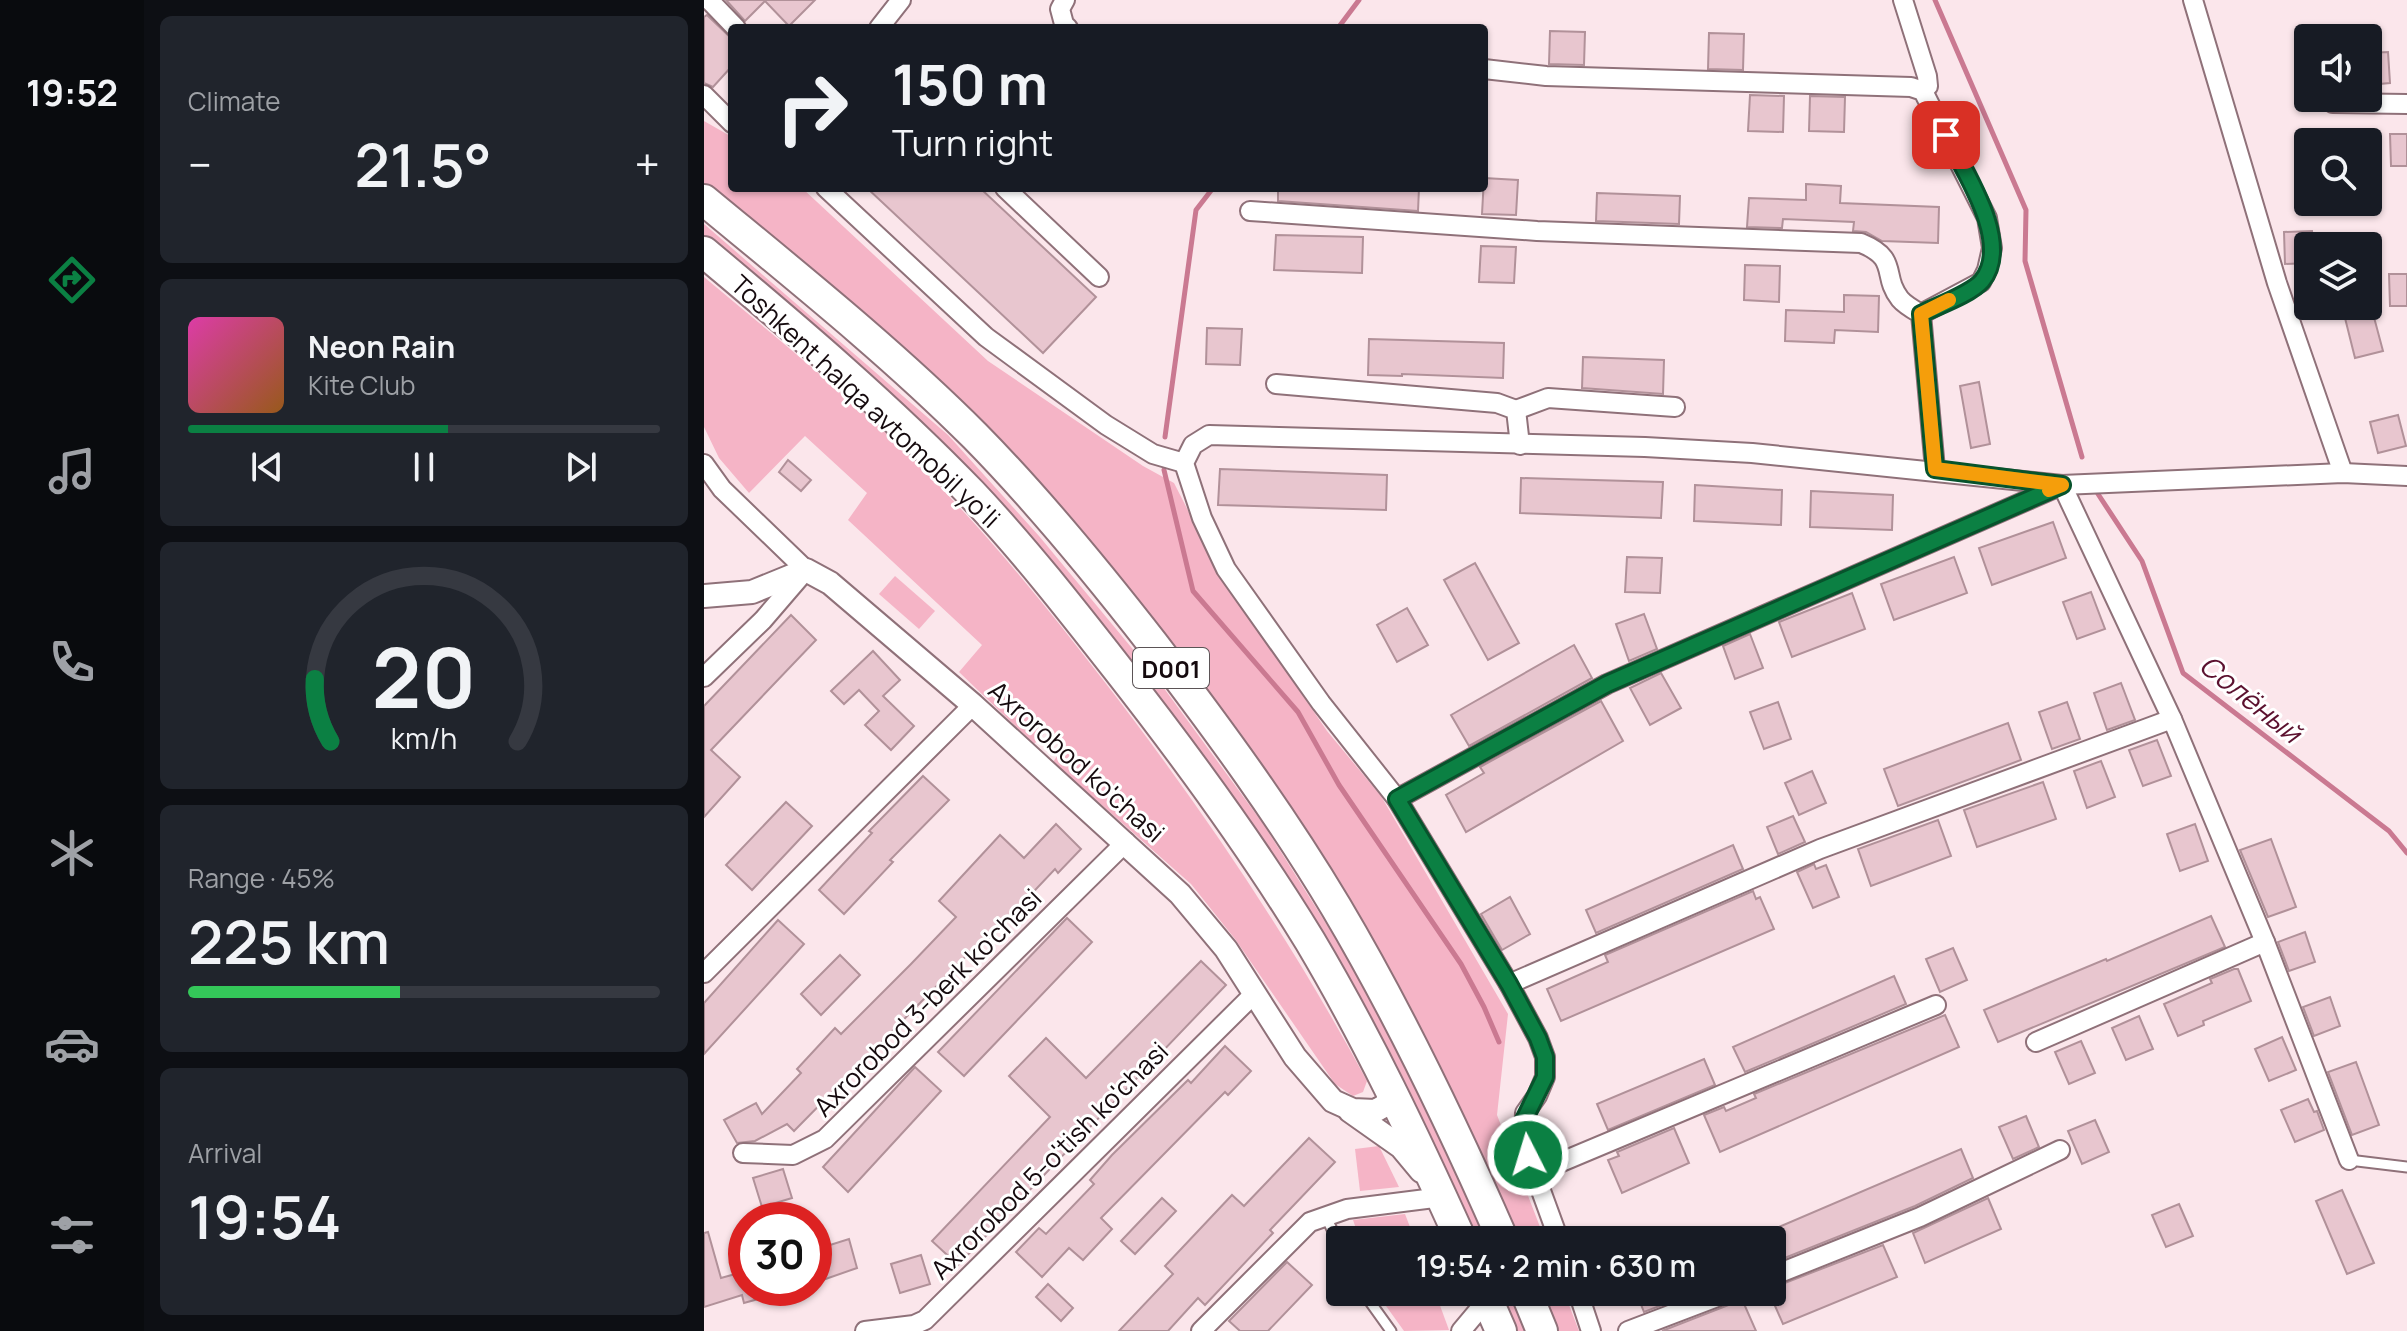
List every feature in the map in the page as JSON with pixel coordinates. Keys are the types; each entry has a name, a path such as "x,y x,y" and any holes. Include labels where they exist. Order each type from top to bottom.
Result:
{"highway":[{"name":"Toshkent halqa avtomobil yo'li","path":"704,200 900,366 978,439 1076,548 1179,678 1258,786 1343,920 1414,1050 1496,1226"},
{"name":"Toshkent halqa avtomobil yo'li","path":"704,252 802,334 969,492 1053,587 1176,744 1251,848 1311,944 1393,1095 1455,1226"},
{"path":"1490,1306 1501,1331"},
{"path":"1532,1306 1542,1331"}],"street":[{"path":"709,0 732,24"},
{"path":"882,24 901,0"},
{"path":"1064,24 1060,9 1065,0"},
{"path":"1903,0 1927,76 1928,86 1923,91"},
{"path":"2193,0 2277,283 2343,473"},
{"path":"1488,69 1546,76 1911,87 1923,91 1987,218 1992,248 1981,282 1921,314"},
{"path":"704,95 728,119"},
{"path":"2382,104 2407,104"},
{"path":"830,192 986,337 1106,425 1153,454 1184,463"},
{"path":"1009,192 1099,277"},
{"path":"1250,211 1537,231 1861,243 1874,248 1885,258 1898,297 1921,314 1935,469"},
{"path":"1276,384 1497,403 1516,410 1548,398 1675,407"},
{"path":"1516,410 1520,445"},
{"path":"1554,1226 1528,1155 1523,1122 1545,1077 1545,1057 1538,1038 1509,984 1397,799 1321,703 1226,569 1202,518 1184,463 1193,445 1209,435 1752,453 1935,469 2062,485 2343,473 2407,476"},
{"path":"704,464 722,489 806,570"},
{"path":"1397,799 1607,684 2062,485"},
{"path":"2062,485 2172,719 2265,942 2349,1160"},
{"path":"704,596 752,592 806,570"},
{"path":"704,677 763,620 806,570"},
{"name":"Axrorobod ko'chasi","path":"806,570 830,583 1126,842 1204,920 1295,1057 1325,1093 1401,1147 1442,1197"},
{"path":"704,973 973,705"},
{"path":"1509,984 1820,849 2172,719"},
{"name":"Axrorobod 3-berk ko'chasi","path":"743,1153 793,1155 825,1139 1126,842"},
{"path":"2036,1042 2265,942"},
{"name":"Axrorobod 5-o'tish ko'chasi","path":"865,1331 914,1325 925,1320 1253,995"},
{"path":"1535,1173 1936,1005"},
{"path":"1343,1107 1375,1111 1393,1095"},
{"path":"1786,1270 1920,1217 2060,1150"},
{"path":"1201,1331 1310,1222 1347,1209 1442,1197"},
{"path":"1461,1331 1479,1306"},
{"path":"1583,1306 1591,1331"},
{"path":"1628,1331 1693,1306"}],"lane":[{"path":"2349,1160 2407,1167"},
{"path":"1326,1217 1330,1226"},
{"path":"1373,1306 1391,1331"}],"shaded area":[{"path":"704,121 728,135 728,192 806,192 988,361 1143,466 1174,483 1223,579 1327,731 1381,796 1508,1014 1497,1115 1540,1226 1513,1226 1432,1052 1261,769 840,298 704,184"},
{"path":"704,224 948,435 1039,536 1155,676 1264,825 1361,979 1404,1058 1482,1226 1470,1226 1435,1145 1394,1065 971,474 875,381 704,236"},
{"path":"704,277 887,434 965,513 1044,605 1137,725 1242,873 1338,1028 1367,1081 1363,1092 1353,1096 1335,1084 1235,939 1191,884 1053,762 1064,746 1048,730 1034,744 959,672 982,645 848,520 867,493 805,436 749,493 719,458 704,427"},
{"path":"895,576 935,611 919,629 879,594"},
{"path":"1379,1146 1399,1187 1360,1191 1355,1149"},
{"path":"1405,1214 1410,1226 1355,1226 1353,1220"},
{"path":"1386,1306 1440,1306 1449,1330 1404,1331"},
{"path":"1505,1306 1518,1306 1528,1331 1516,1331"},
{"path":"1549,1306 1569,1306 1579,1331 1559,1331"}],"building":[{"path":"726,0 815,0 791,24 787,24 765,1 745,21"},
{"path":"707,15 728,35 728,70 713,87 704,83 704,17"},
{"path":"1550,31 1585,32 1584,65 1549,64"},
{"path":"1709,33 1744,34 1743,70 1708,69"},
{"path":"2382,52 2388,52 2390,83 2382,84"},
{"path":"1750,95 1784,96 1783,132 1748,131"},
{"path":"1810,96 1845,97 1844,132 1809,131"},
{"path":"2390,134 2407,134 2407,166 2391,166"},
{"path":"1488,178 1518,180 1516,215 1482,214 1483,192 1488,192"},
{"path":"1806,184 1841,186 1840,203 1939,207 1938,243 1882,241 1866,232 1853,231 1854,222 1783,219 1782,228 1747,227 1749,198 1806,200"},
{"path":"871,192 984,192 1096,297 1043,353"},
{"path":"1278,192 1419,192 1418,211 1278,201"},
{"path":"1597,193 1680,196 1679,224 1596,221"},
{"path":"2312,231 2294,232 2294,264 2285,264 2284,232"},
{"path":"1276,235 1363,237 1362,273 1274,270"},
{"path":"1481,246 1516,247 1514,283 1479,282"},
{"path":"1745,265 1780,266 1779,302 1744,300"},
{"path":"2389,274 2407,274 2407,306 2390,306"},
{"path":"1844,295 1879,296 1878,332 1835,330 1834,343 1785,341 1786,310 1844,312"},
{"path":"2346,320 2375,320 2383,351 2355,358"},
{"path":"1207,328 1242,329 1240,365 1206,364"},
{"path":"1369,339 1504,343 1503,378 1368,375"},
{"path":"1583,357 1664,360 1663,394 1582,388"},
{"path":"1979,382 1990,444 1971,448 1960,386"},
{"path":"2398,415 2406,446 2378,453 2370,422"},
{"path":"788,460 811,480 801,491 779,472"},
{"path":"1220,469 1387,475 1386,510 1218,505"},
{"path":"1521,478 1663,482 1661,518 1520,513"},
{"path":"1695,485 1782,490 1781,525 1694,521"},
{"path":"1811,491 1893,495 1892,530 1810,527"},
{"path":"2053,522 2066,558 1992,585 1979,548"},
{"path":"1627,557 1662,558 1660,593 1625,592"},
{"path":"1954,557 1967,593 1894,620 1881,584"},
{"path":"1475,563 1519,643 1488,660 1444,580"},
{"path":"2091,592 2105,629 2077,639 2063,602"},
{"path":"1852,593 1865,629 1792,657 1779,622"},
{"path":"1407,608 1428,645 1397,662 1377,625"},
{"path":"1644,614 1657,649 1629,661 1616,624"},
{"path":"791,615 816,640 711,750 740,777 704,817 704,706"},
{"path":"1750,634 1763,668 1735,679 1723,646"},
{"path":"1574,645 1592,678 1469,746 1451,715"},
{"path":"873,651 900,680 883,696 914,726 891,750 865,725 879,711 859,690 844,704 831,691"},
{"path":"1661,673 1681,708 1650,725 1630,688"},
{"path":"2121,683 2135,720 2107,730 2094,693"},
{"path":"1601,701 1623,741 1466,832 1446,795 1484,773 1480,767"},
{"path":"1778,702 1791,739 1764,749 1750,712"},
{"path":"2067,702 2080,739 2052,749 2039,712"},
{"path":"2008,723 2021,760 1898,806 1884,769"},
{"path":"2157,740 2171,776 2143,786 2129,750"},
{"path":"2101,761 2115,797 2087,808 2074,771"},
{"path":"1812,771 1826,803 1799,815 1785,783"},
{"path":"923,776 949,800 890,860 893,862 844,914 819,890 872,833 869,831"},
{"path":"2043,782 2056,819 1977,847 1964,810"},
{"path":"786,802 812,826 752,890 726,865"},
{"path":"1793,816 1805,842 1778,854 1767,827"},
{"path":"1938,820 1951,856 1871,886 1858,849"},
{"path":"1056,824 1081,849 1058,873 1055,869 984,944 981,941 794,1131 787,1124 755,1141 737,1143 724,1120 756,1103 762,1114 801,1073 797,1069 835,1028 841,1034 911,964 956,917 939,901 1000,835 1024,858"},
{"path":"2195,824 2208,861 2180,871 2167,834"},
{"path":"2271,839 2296,907 2268,917 2240,850"},
{"path":"1733,845 1743,869 1596,933 1586,910"},
{"path":"1814,864 1816,869 1826,865 1839,897 1813,908 1797,872"},
{"path":"1753,891 1756,899 1760,897 1774,929 1561,1021 1547,989 1608,962 1605,955"},
{"path":"1510,897 1530,934 1502,950 1481,914"},
{"path":"2211,916 2225,947 1998,1042 1984,1010"},
{"path":"1067,918 1092,942 964,1076 938,1052"},
{"path":"778,920 804,944 704,1054 704,1003"},
{"path":"2305,932 2315,962 2289,971 2278,942"},
{"path":"1953,948 1967,980 1940,992 1926,959"},
{"path":"840,955 860,975 821,1015 801,994"},
{"path":"1201,961 1226,985 958,1265 932,1241 1050,1117 1009,1076 1046,1038 1086,1078"},
{"path":"2238,969 2251,1001 2203,1021 2204,1025 2178,1036 2164,1004 2212,983 2210,979"},
{"path":"1894,976 1906,1004 1745,1072 1733,1047"},
{"path":"2330,997 2340,1026 2314,1036 2303,1007"},
{"path":"1945,1015 1959,1047 1720,1152 1704,1115 1724,1107 1726,1111 1756,1098 1754,1094"},
{"path":"2139,1016 2153,1049 2126,1060 2112,1028"},
{"path":"2282,1037 2296,1070 2269,1081 2255,1049"},
{"path":"2081,1041 2095,1073 2069,1084 2055,1052"},
{"path":"1225,1046 1251,1071 1228,1095 1225,1092 1101,1218 1112,1229 1083,1260 1069,1248 1042,1277 1016,1252 1039,1228 1046,1234 1094,1184 1090,1180 1112,1155 1188,1080 1191,1083"},
{"path":"1704,1059 1715,1085 1608,1130 1597,1104"},
{"path":"2356,1062 2379,1125 2352,1135 2328,1072"},
{"path":"915,1067 941,1091 848,1192 823,1167"},
{"path":"2308,1099 2314,1112 2317,1111 2324,1130 2295,1142 2281,1110"},
{"path":"2026,1116 2039,1147 2013,1159 1999,1127"},
{"path":"2095,1120 2109,1152 2082,1164 2068,1131"},
{"path":"1674,1128 1689,1163 1622,1193 1608,1160 1619,1156 1617,1152"},
{"path":"1309,1138 1335,1162 1205,1305 1198,1298 1168,1331 1119,1331 1173,1274 1165,1266 1232,1195 1244,1206"},
{"path":"1961,1149 1973,1178 1915,1206 1786,1257 1786,1226 1781,1226"},
{"path":"783,1169 792,1198 760,1202 753,1178"},
{"path":"2342,1190 2374,1263 2347,1274 2316,1201"},
{"path":"1162,1198 1176,1211 1135,1254 1121,1241"},
{"path":"1988,1198 2001,1229 1925,1263 1913,1233"},
{"path":"2179,1204 2193,1236 2166,1247 2152,1215"},
{"path":"708,1232 721,1278 728,1276 728,1299 704,1307 704,1233"},
{"path":"849,1239 857,1268 832,1277 832,1244"},
{"path":"1883,1245 1897,1277 1783,1324 1775,1306 1786,1306 1786,1283"},
{"path":"921,1255 930,1284 900,1293 891,1264"},
{"path":"1287,1262 1312,1285 1268,1331 1240,1331 1229,1321"},
{"path":"1048,1284 1073,1308 1061,1321 1036,1297"},
{"path":"1642,1306 1660,1306 1644,1312"},
{"path":"1726,1306 1745,1306 1756,1331 1662,1331"}],"waterway":[{"path":"1341,24 1359,0"},
{"name":"Солёный","path":"1935,0 2026,210 2025,261 2082,457"},
{"path":"1165,437 1196,210 1210,192"},
{"path":"1164,470 1193,591 1298,712 1339,785 1461,964 1499,1042"},
{"name":"Солёный","path":"2098,494 2142,561 2183,673 2389,831 2407,853"}],"slow traffic":[{"path":"1949,300 1921,314 1935,469 2062,485 2049,490"}],"route":[{"path":"1528,1155 1523,1122 1525,1113 1542,1088 1545,1057 1509,984 1397,799 1607,684 2062,485 1935,469 1921,314 1981,282 1992,248 1987,218 1946,135"}]}
